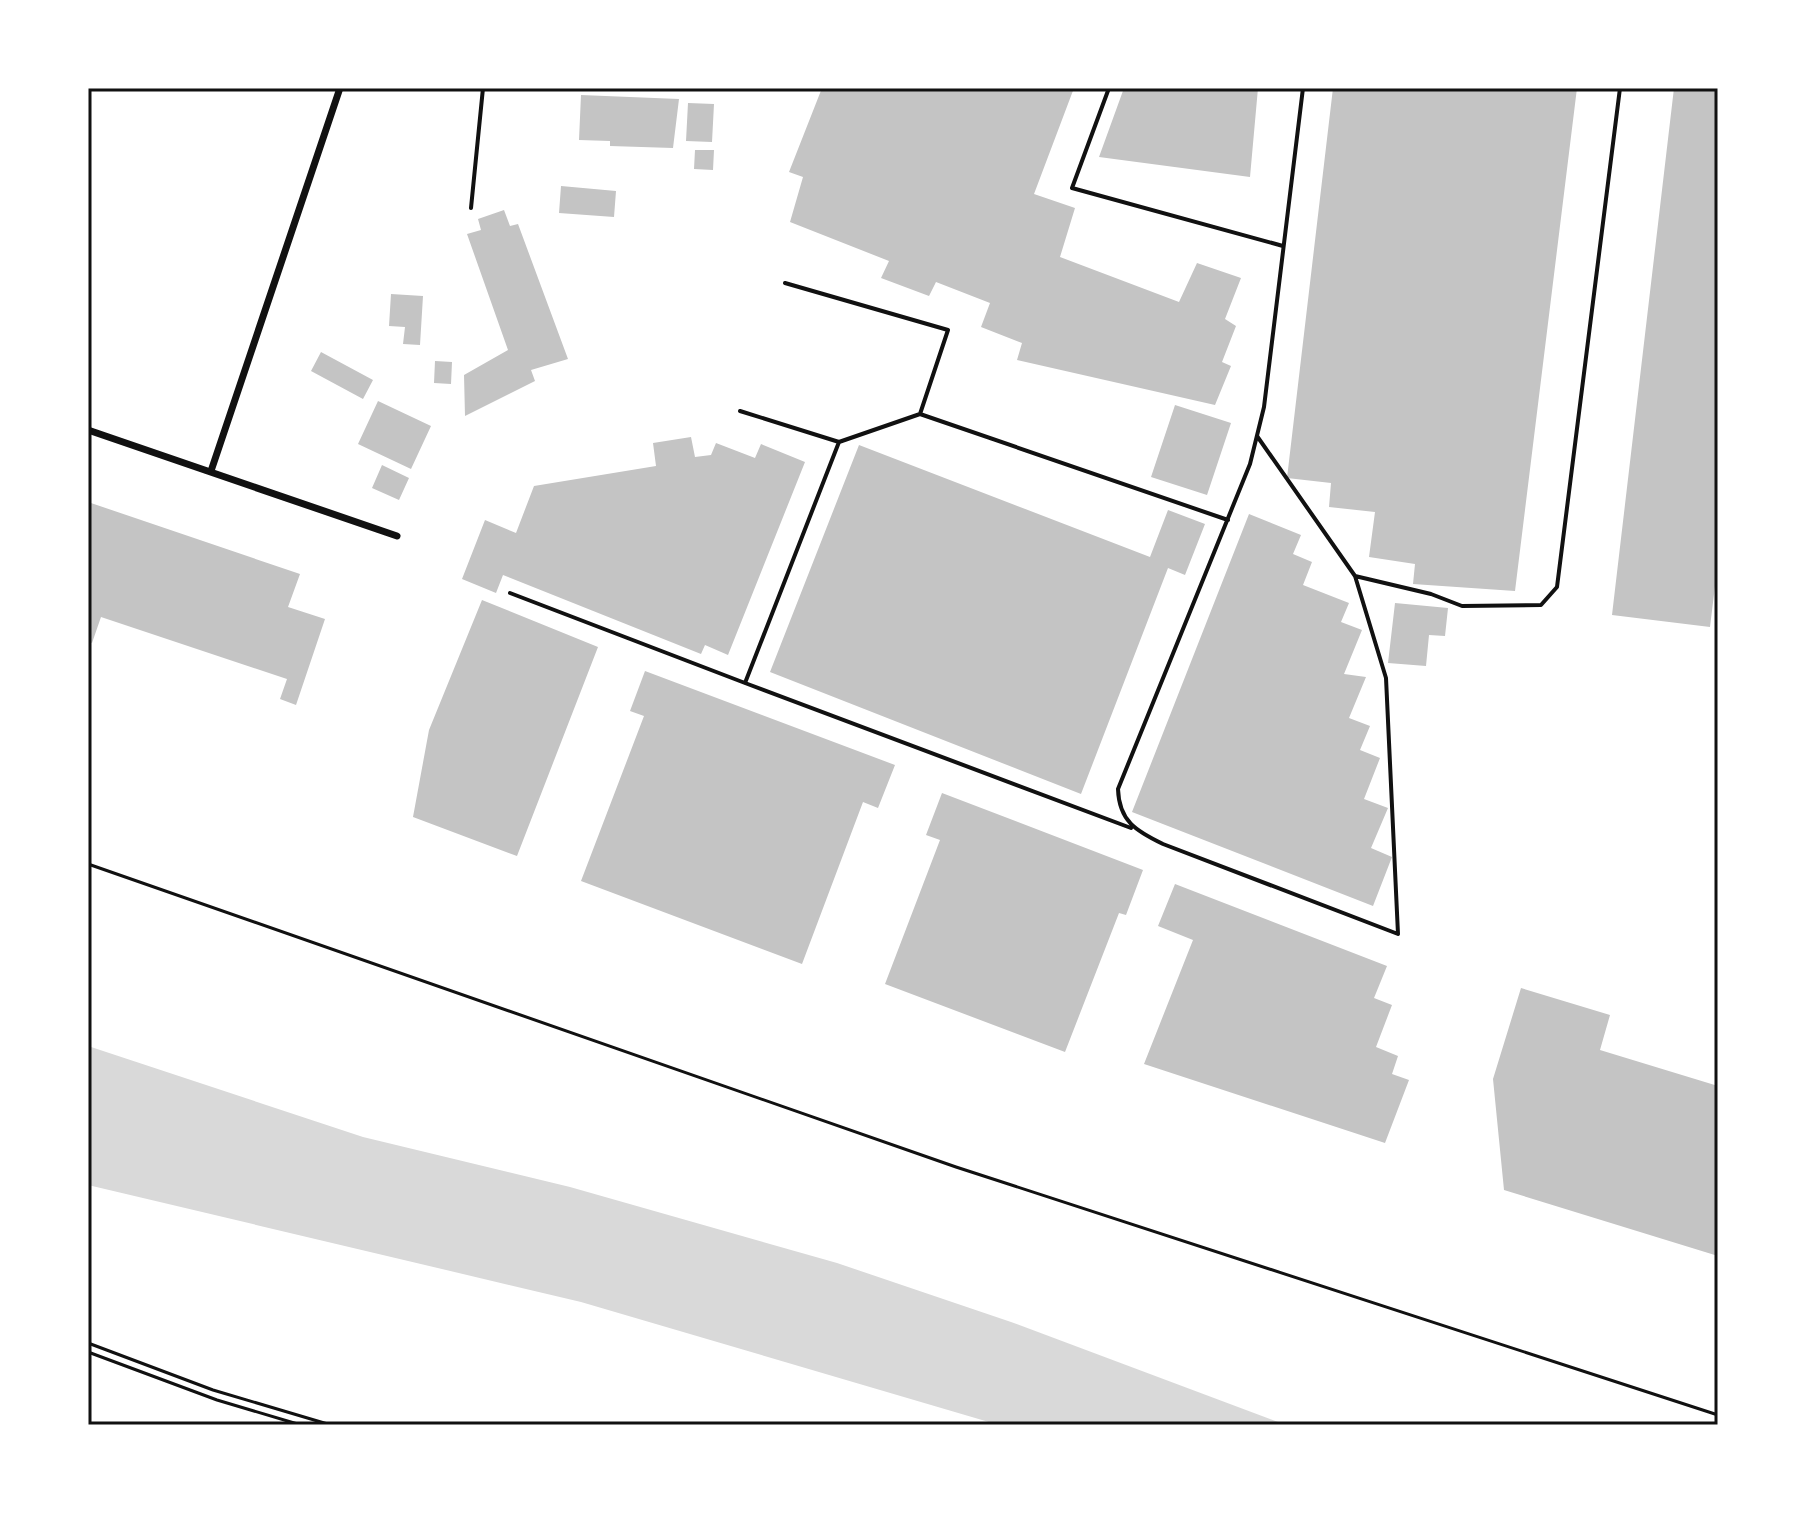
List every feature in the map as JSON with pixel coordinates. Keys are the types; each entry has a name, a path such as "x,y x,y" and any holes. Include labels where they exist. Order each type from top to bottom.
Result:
{"street":[{"path":"211,471 340,88"},
{"path":"88,430 397,536"}],"lane":[{"path":"471,208 483,88"},
{"path":"1109,88 1072,188 1283,246"},
{"path":"1132,829 1119,808 1118,789 1228,520 1250,464 1257,436 1303,88"},
{"path":"1355,576 1431,594 1462,606 1541,605 1557,587 1620,88"},
{"path":"785,283 948,330 920,414"},
{"path":"740,411 839,442 920,414 1228,520"},
{"path":"510,593 1132,829 1163,844 1398,934 1386,678 1355,576 1257,436"},
{"path":"745,683 839,442"}],"path":[{"path":"88,864 956,1167 1718,1415"},
{"path":"88,1343 213,1390 331,1425"},
{"path":"88,1352 217,1400 301,1425"}],"shaded area":[{"path":"88,1046 363,1137 570,1187 837,1263 1011,1322 1286,1425 999,1425 581,1302 88,1185"}],"building":[{"path":"822,88 1074,88 1034,194 1075,208 1060,257 1179,302 1197,263 1241,278 1225,319 1236,326 1222,362 1231,366 1215,405 1017,360 1022,343 981,327 990,303 936,282 929,296 881,278 889,261 790,222 803,177 789,172"},
{"path":"1124,88 1258,88 1250,177 1099,157"},
{"path":"1333,88 1577,88 1515,591 1413,584 1415,564 1369,557 1375,512 1329,507 1331,483 1287,478"},
{"path":"1674,88 1718,88 1718,586 1715,586 1710,627 1612,615"},
{"path":"581,95 679,99 673,148 610,146 610,141 579,140"},
{"path":"688,103 714,104 712,142 686,141"},
{"path":"695,150 714,150 713,170 694,169"},
{"path":"561,186 616,191 614,217 559,213"},
{"path":"504,210 510,226 518,224 568,359 531,370 535,381 465,416 464,375 508,350 467,234 481,230 478,219"},
{"path":"391,294 423,296 420,345 403,344 405,327 389,326"},
{"path":"321,352 373,380 363,399 311,371"},
{"path":"435,361 452,362 451,384 434,383"},
{"path":"378,401 431,426 411,469 358,444"},
{"path":"1175,405 1231,423 1207,495 1151,477"},
{"path":"691,437 695,457 711,455 716,443 755,458 761,444 805,462 728,655 705,645 701,654 503,575 496,593 462,579 485,520 516,533 534,486 656,466 653,443"},
{"path":"859,445 1150,557 1168,510 1205,524 1185,575 1168,568 1081,794 770,672"},
{"path":"382,465 409,478 399,500 372,488"},
{"path":"88,502 300,574 288,607 325,619 296,705 280,699 287,679 101,617 92,643 88,641"},
{"path":"1249,514 1301,535 1293,554 1312,562 1303,585 1349,603 1341,622 1362,630 1344,674 1366,677 1349,718 1370,726 1360,750 1380,758 1364,799 1388,808 1371,848 1392,857 1373,906 1132,812"},
{"path":"482,600 598,647 517,856 413,817 429,730"},
{"path":"1395,603 1448,608 1445,636 1429,635 1426,666 1388,663"},
{"path":"645,671 895,765 878,808 863,802 802,964 581,881 644,716 630,711"},
{"path":"942,793 1143,870 1126,915 1119,913 1065,1052 885,984 940,840 926,835"},
{"path":"1175,884 1387,966 1374,998 1392,1005 1376,1047 1398,1056 1392,1074 1409,1080 1385,1143 1144,1064 1193,940 1158,926"},
{"path":"1521,988 1610,1015 1600,1050 1718,1086 1718,1256 1504,1190 1493,1079"}]}
